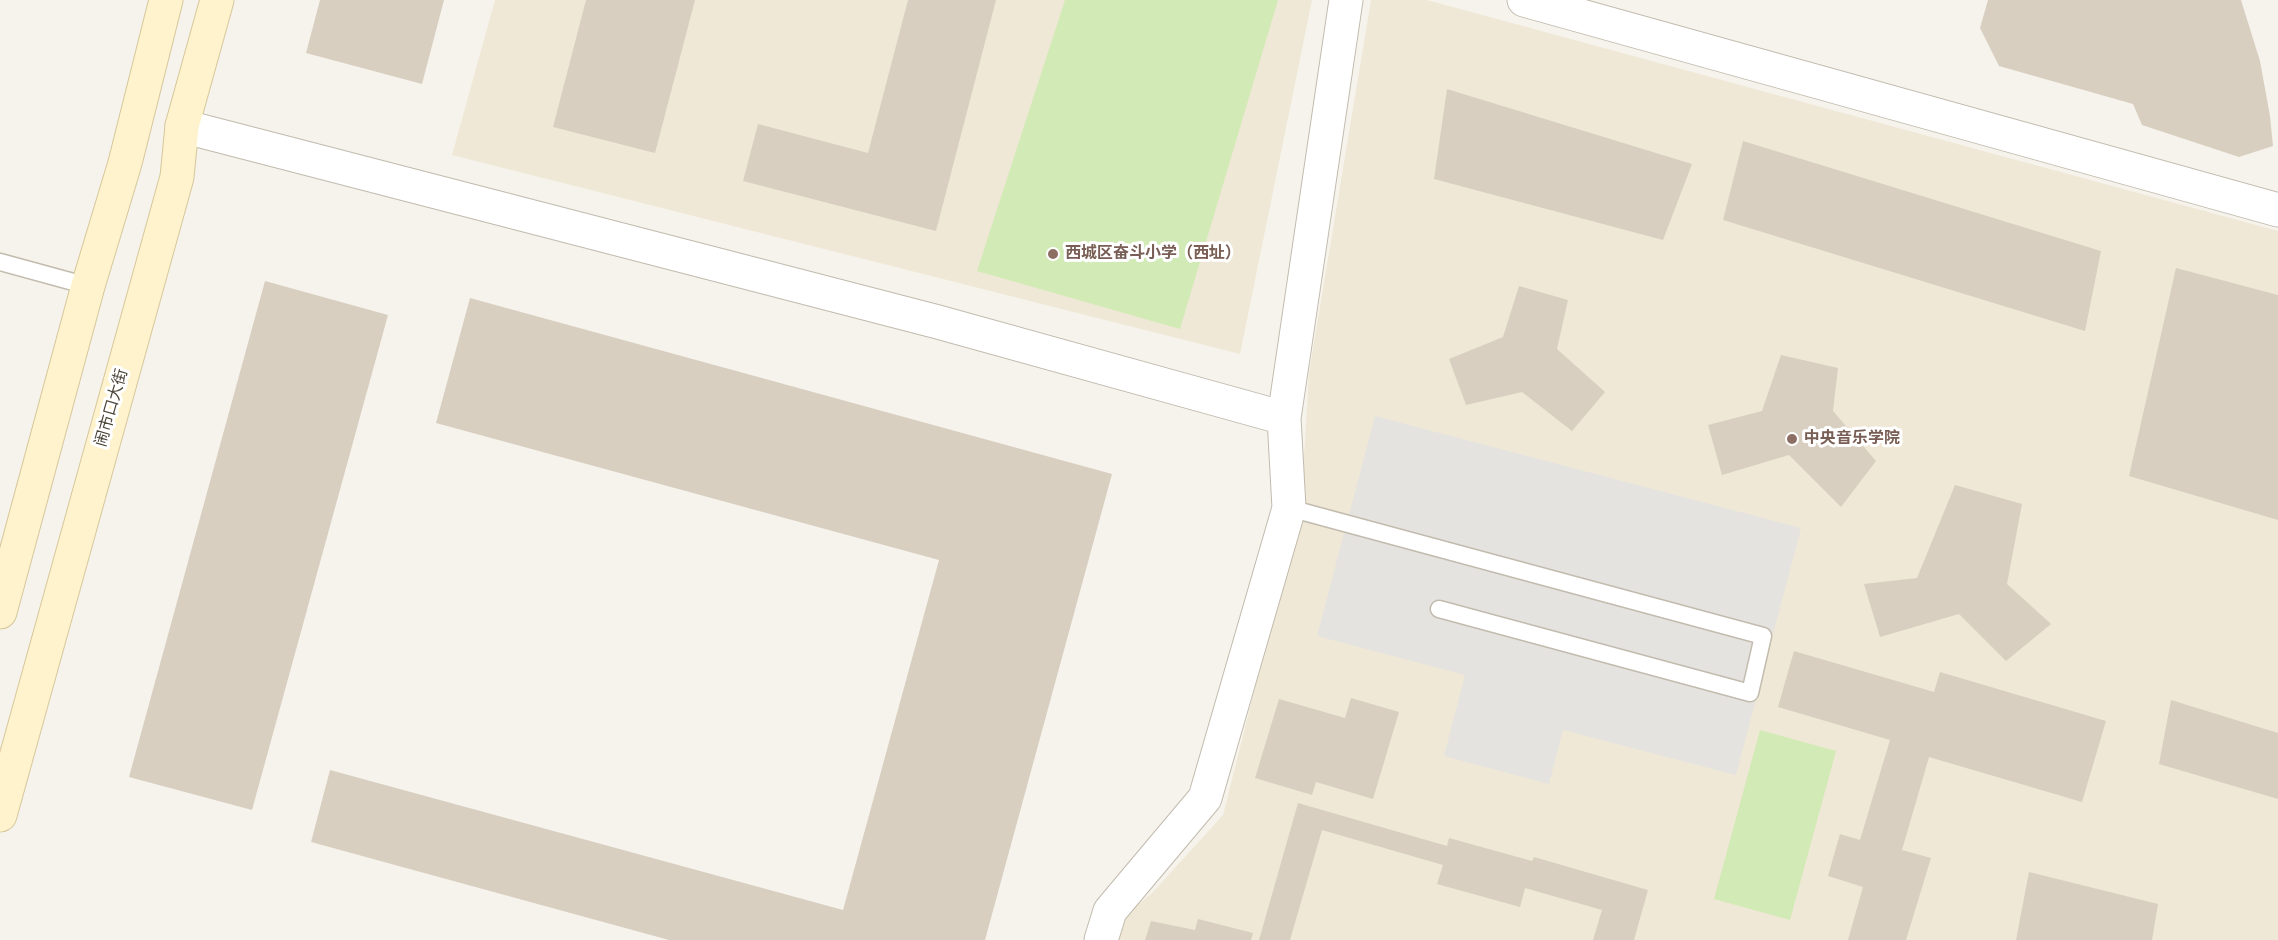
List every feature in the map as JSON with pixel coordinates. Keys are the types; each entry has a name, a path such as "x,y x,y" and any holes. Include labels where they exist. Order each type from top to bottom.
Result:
{"main road":[{"path":"0,612 88,286 125,163 166,0"},
{"name":"闹市口大街","path":"0,815 177,177 183,126 217,0"}],"street":[{"path":"1101,940 1110,911 1205,798 1289,508 1284,418 1346,0"},
{"path":"1524,0 2278,210"},
{"path":"183,126 938,322 1284,418"}],"lane":[{"path":"0,262 88,286"},
{"path":"1289,508 1763,636 1749,693 1439,609"}],"shaded area":[{"name":"西城区奋斗小学（西址）","path":"495,0 1312,0 1240,354 452,155"},
{"name":"中央音乐学院","path":"1371,0 1427,0 2278,231 2278,940 1116,940 1123,917 1153,892 1223,815 1301,505 1309,373"},
{"path":"1375,416 1801,528 1736,775 1563,730 1549,784 1444,756 1465,675 1317,636"}],"green space":[{"path":"1065,0 1278,0 1180,329 977,271"},
{"path":"1760,730 1836,751 1790,920 1714,899"}],"building":[{"path":"320,0 444,0 422,84 306,53"},
{"path":"586,0 695,0 655,153 553,127"},
{"path":"908,0 996,0 936,231 743,181 758,124 868,153"},
{"path":"1988,0 2241,0 2260,61 2273,146 2239,157 2142,125 2133,104 1999,66 1980,28"},
{"path":"1447,89 1692,164 1663,240 1434,179"},
{"path":"1743,141 2101,251 2085,331 1723,220"},
{"path":"2176,268 2278,295 2278,520 2129,476"},
{"path":"265,281 388,315 252,810 129,777"},
{"path":"1519,286 1568,300 1557,349 1605,392 1572,431 1522,392 1466,405 1449,359 1503,337"},
{"path":"470,298 1112,474 985,940 669,940 311,842 330,770 843,910 939,560 436,423"},
{"path":"1781,355 1838,368 1833,411 1876,461 1841,507 1789,455 1722,475 1708,425 1762,411"},
{"path":"1955,485 2022,504 2007,584 2051,624 2006,661 1959,614 1880,637 1864,584 1917,578"},
{"path":"1794,651 1934,692 1940,672 2106,721 2082,802 1929,757 1902,850 1931,858 1906,940 1848,940 1863,887 1828,876 1840,834 1860,840 1890,740 1778,707"},
{"path":"1351,698 1399,712 1373,799 1316,782 1312,795 1255,778 1279,699 1345,718"},
{"path":"2171,700 2278,733 2278,799 2159,764"},
{"path":"1298,803 1447,846 1449,838 1532,861 1534,857 1648,890 1634,940 1593,940 1602,910 1525,888 1520,907 1437,884 1443,865 1322,830 1290,940 1259,940"},
{"path":"2029,872 2158,904 2152,940 2016,940"},
{"path":"1198,919 1253,933 1251,940 1145,940 1151,921 1195,930"}],"place":[{"name":"西城区奋斗小学（西址）","path":"1053,254"},
{"name":"中央音乐学院","path":"1792,439"}]}
